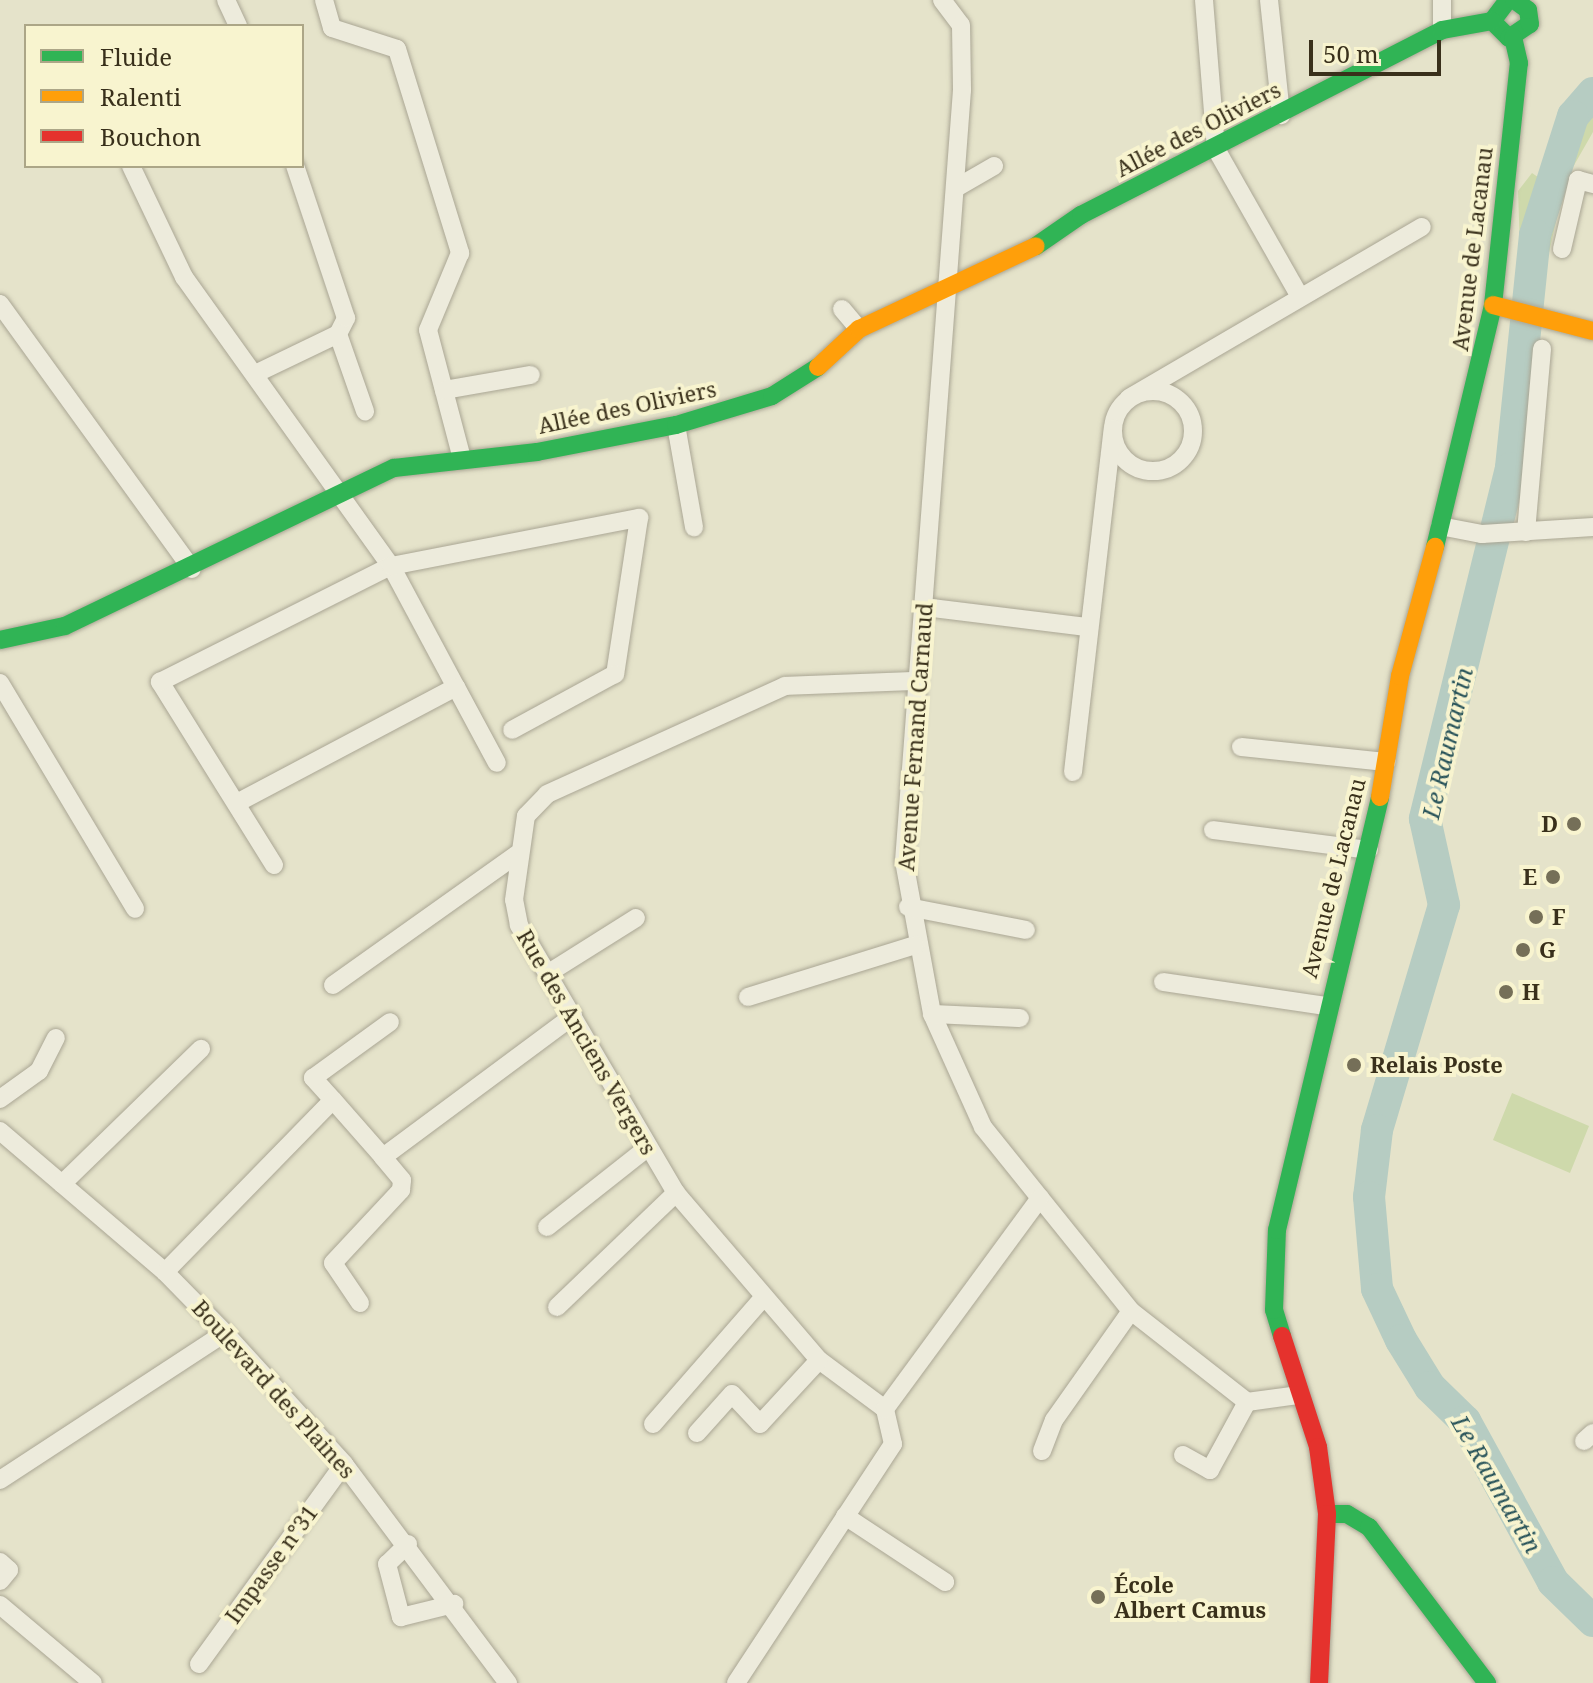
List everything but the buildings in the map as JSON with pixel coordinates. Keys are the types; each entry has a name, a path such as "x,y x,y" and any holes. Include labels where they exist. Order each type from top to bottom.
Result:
{"street":[{"path":"226,0 237,24"},
{"path":"324,0 332,28 397,49 460,253 428,330 462,459"},
{"name":"Avenue Fernand Carnaud","path":"942,0 961,25 956,188 904,861 915,945 932,1014 983,1127 1131,1311 1247,1402"},
{"path":"1204,0 1216,149 1300,297"},
{"path":"1269,0 1281,115"},
{"path":"1442,0 1442,30"},
{"path":"1519,1 1530,24 1513,38 1492,21 1519,1"},
{"name":"Allée des Oliviers","path":"0,640 65,626 192,569 337,491 394,468 676,425 772,396 812,373 859,329 948,283 1055,237 1081,215 1216,149 1442,30 1492,21"},
{"name":"Avenue de Lacanau","path":"1319,1683 1327,1514 1318,1447 1298,1395 1274,1310 1277,1230 1325,1006 1369,850 1400,676 1493,305 1519,63 1513,38"},
{"path":"956,188 994,166"},
{"path":"132,168 184,277 391,566 497,763"},
{"path":"255,374 338,334 346,318 296,168"},
{"path":"1562,249 1578,180 1593,184"},
{"path":"1073,772 1113,428 1129,398 1422,227"},
{"path":"0,304 192,569"},
{"path":"1493,305 1593,331"},
{"path":"842,309 859,329"},
{"path":"338,334 365,411"},
{"path":"1526,532 1542,349"},
{"path":"444,390 531,375"},
{"path":"1113,428 1121,456 1144,470 1172,467 1189,450 1193,423 1178,399 1156,390 1129,398"},
{"path":"676,425 694,527"},
{"path":"274,865 160,682 391,566 639,518 615,674 512,730"},
{"path":"1440,526 1482,534 1593,527"},
{"path":"924,607 1088,627"},
{"name":"Rue des Anciens Vergers","path":"885,1409 819,1360 676,1193 519,925 517,854 526,816 547,794 785,686 917,681"},
{"path":"0,683 129,910 0,706"},
{"path":"237,803 456,687"},
{"path":"1241,747 1386,762"},
{"path":"1213,830 1369,850"},
{"path":"333,985 517,854"},
{"path":"908,907 1026,930"},
{"path":"547,974 636,918"},
{"path":"748,997 915,945"},
{"path":"1163,982 1325,1006"},
{"path":"932,1014 1020,1018"},
{"path":"383,1157 573,1016"},
{"path":"360,1303 333,1263 401,1190 402,1180 313,1078 390,1022"},
{"path":"0,1099 39,1071 56,1038"},
{"path":"62,1184 201,1049"},
{"path":"165,1272 333,1100"},
{"name":"Boulevard des Plaines","path":"0,1131 165,1272 225,1333 344,1464 454,1604 508,1683"},
{"path":"547,1227 647,1148"},
{"path":"557,1307 676,1193"},
{"path":"736,1683 893,1444 885,1409 1040,1198"},
{"path":"653,1424 763,1298"},
{"path":"1042,1451 1054,1420 1131,1311"},
{"path":"0,1480 225,1333"},
{"path":"697,1433 732,1394 760,1424 819,1360"},
{"path":"1183,1455 1210,1470 1247,1402 1298,1395"},
{"name":"Impasse n°31","path":"199,1664 344,1464"},
{"path":"1327,1514 1369,1527 1487,1683"},
{"path":"845,1516 945,1582"},
{"path":"408,1544 387,1564 401,1617 454,1604"},
{"path":"0,1562 9,1570 0,1581"},
{"path":"0,1605 93,1683"},
{"path":"486,1683 498,1666"}],"green space":[{"path":"1593,89 1593,132 1565,181 1543,280 1521,275 1518,191 1532,173 1551,186"},
{"path":"1512,1093 1589,1126 1570,1173 1493,1140"}],"waterway":[{"name":"Le Raumartin","path":"1593,93 1573,116 1535,235 1511,468 1425,819 1444,905 1377,1130 1369,1197 1377,1289 1401,1340 1430,1387 1465,1421 1553,1582 1593,1621"}],"traffic: fast":[{"path":"1508,0 1492,21 1509,38 1530,24 1528,10 1514,0"},
{"path":"1036,246 1081,215 1442,30 1492,21"},
{"path":"1435,547 1493,305 1519,63 1513,38"},
{"path":"0,640 65,626 394,468 537,452 676,425 772,396 818,367"},
{"path":"1282,1336 1274,1310 1277,1230 1380,797"},
{"path":"1327,1514 1347,1514 1369,1527 1487,1683"}],"traffic: slow":[{"path":"818,367 859,329 1036,246"},
{"path":"1493,305 1593,331"},
{"path":"1380,797 1400,676 1435,547"}],"traffic: jam":[{"path":"1282,1336 1318,1447 1327,1514 1319,1683"}],"place":[{"name":"D","path":"1574,824"},
{"name":"E","path":"1553,877"},
{"name":"F","path":"1536,917"},
{"name":"G","path":"1523,950"},
{"name":"H","path":"1506,992"},
{"name":"Relais Poste","path":"1354,1065"},
{"name":"École Albert Camus","path":"1098,1597"}]}
